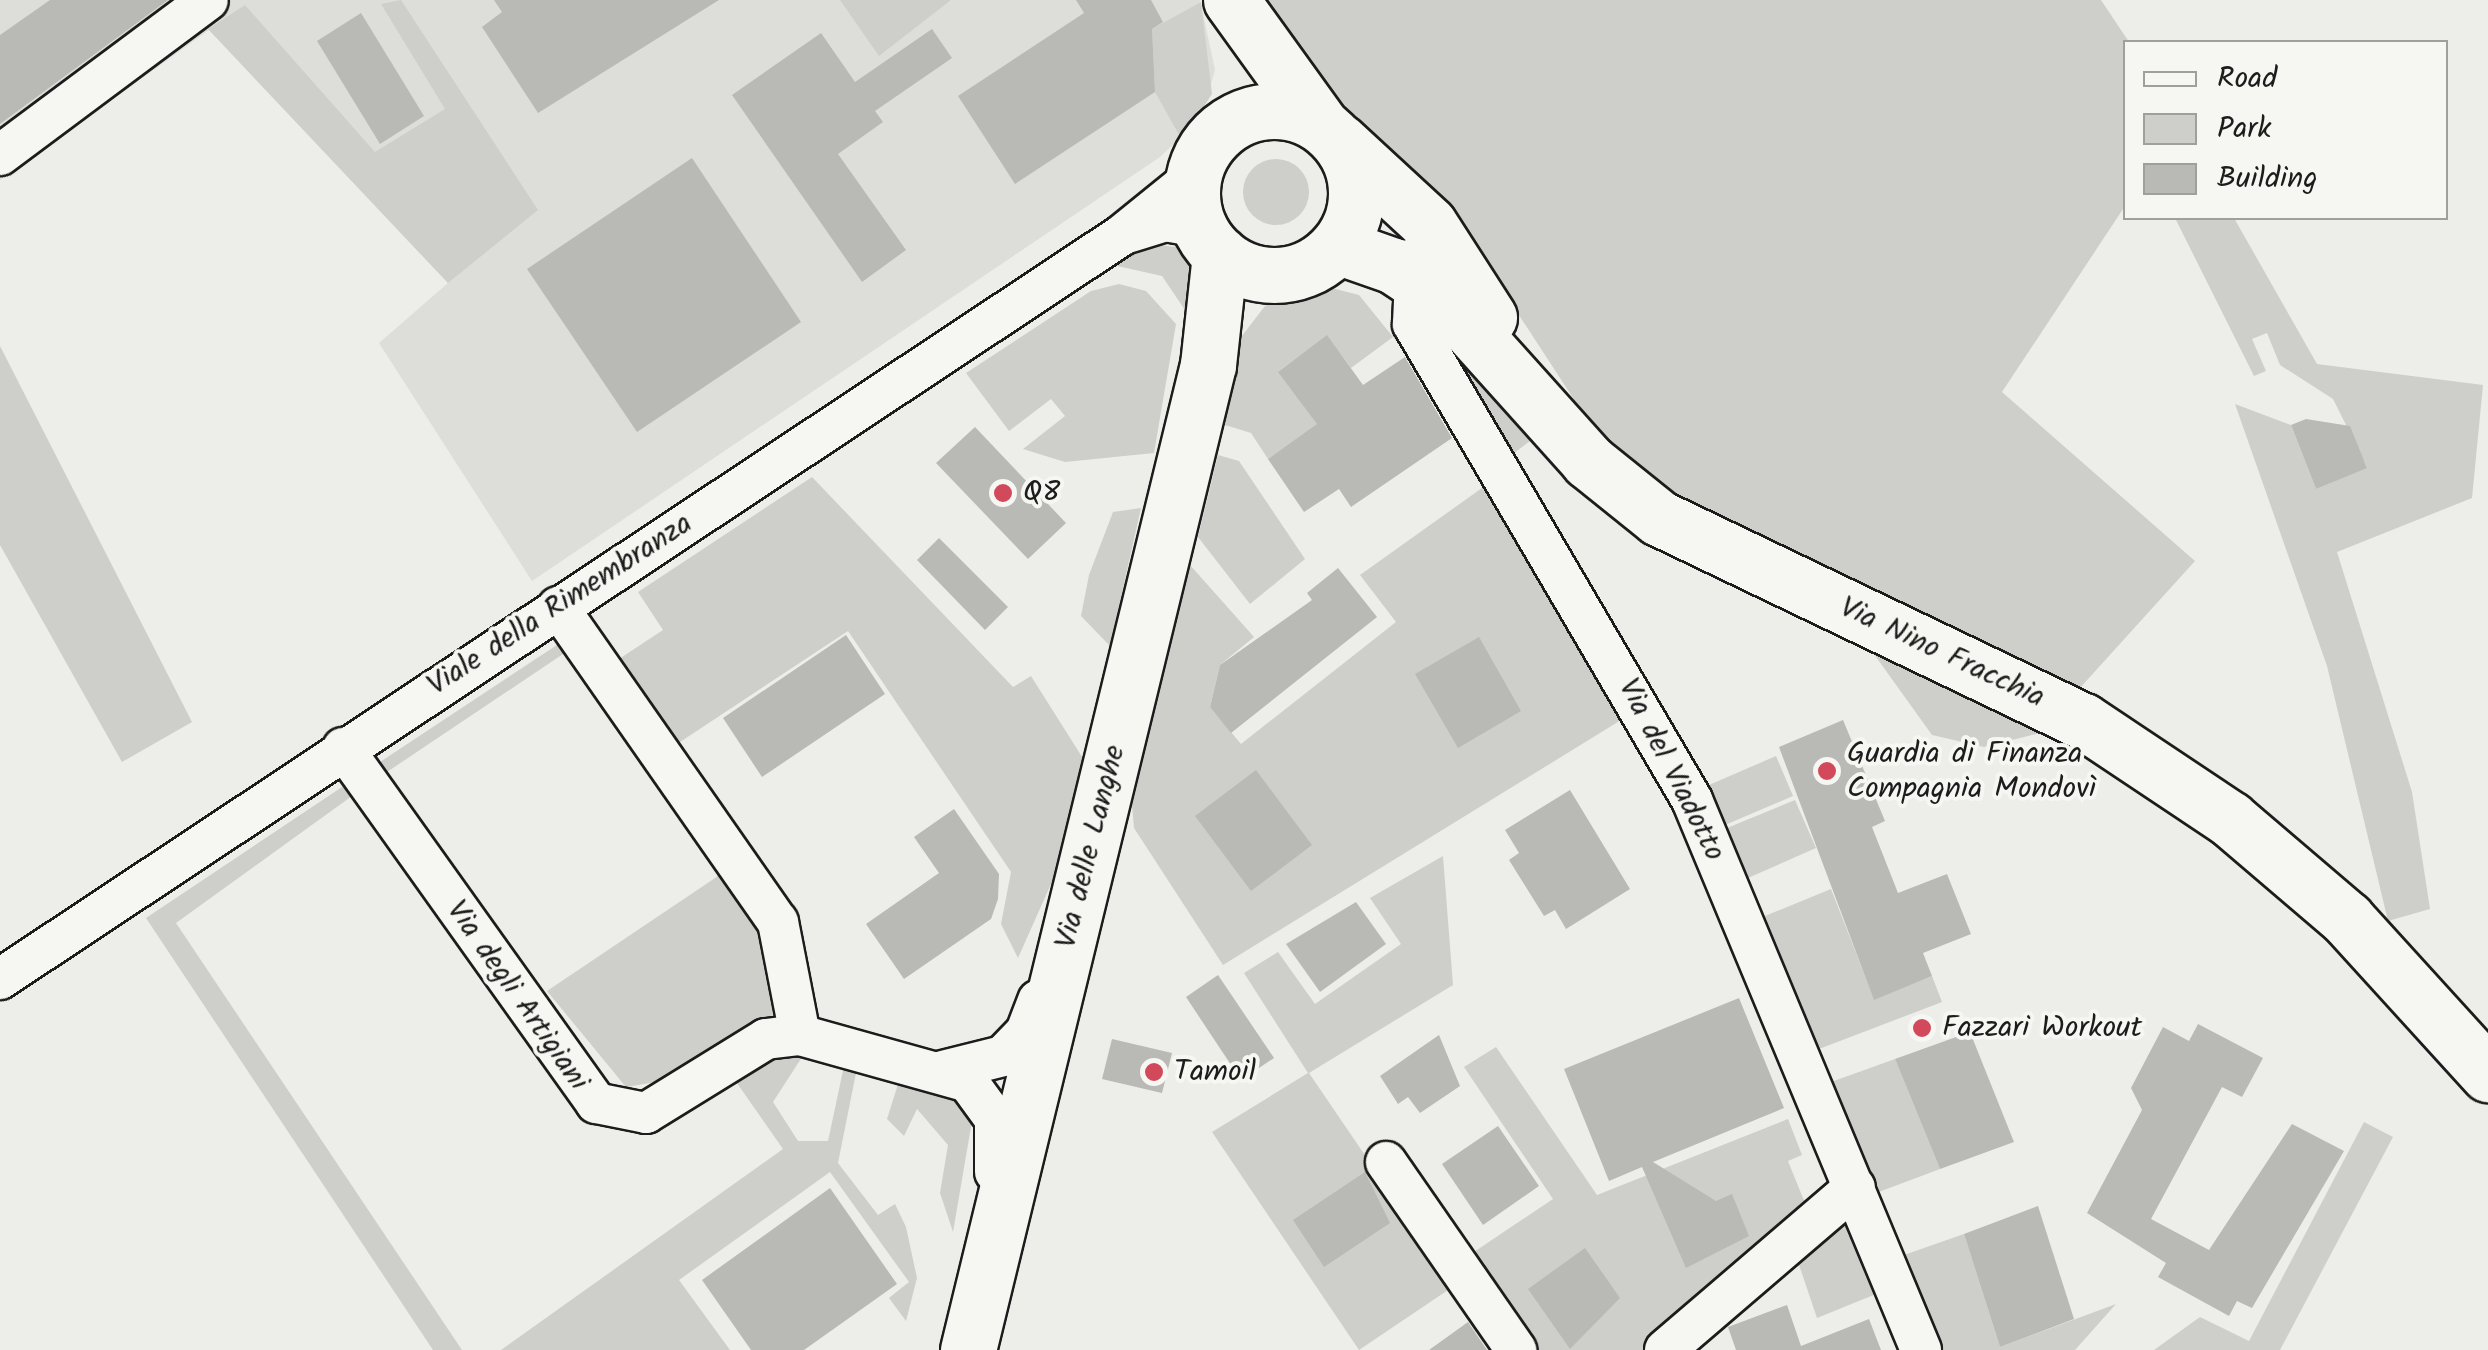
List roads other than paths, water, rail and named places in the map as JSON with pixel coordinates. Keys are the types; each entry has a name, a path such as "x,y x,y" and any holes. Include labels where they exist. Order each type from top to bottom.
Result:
{"street":[{"path":"0,155 208,0"},
{"path":"1227,0 1237,66 1235,121 1279,111 1330,133"},
{"path":"1220,232 1312,266 1338,246 1357,194 1330,133 1227,0"},
{"name":"Via delle Langhe","path":"973,1343 1208,365 1220,232 1205,149 1235,121"},
{"name":"Via Nino Fracchia","path":"1330,133 1417,210 1553,422"},
{"name":"Via del Viadotto","path":"1417,210 1409,309 1420,339 1692,800 1920,1350"},
{"name":"Viale della Rimembranza","path":"0,979 1122,235 1220,232"},
{"name":"Via Nino Fracchia","path":"1338,246 1412,276 1610,480 1685,534 2042,699 2230,819 2346,918 2488,1074"},
{"path":"558,606 778,922 800,1035"},
{"name":"Via degli Artigiani","path":"343,748 596,1103 646,1113 766,1039 800,1035 943,1071 980,1093 995,1119 1000,1148 990,1197 1000,1223"},
{"name":"Via degli Artigiani","path":"943,1071 987,1065 1016,1045 1046,970 1068,946"},
{"path":"1386,1162 1516,1350"},
{"path":"1665,1350 1855,1187"}],"place":[{"name":"Q8","path":"1003,493"},
{"name":"Guardia di Finanza Compagnia Mondovì","path":"1827,771"},
{"name":"Fazzari Workout","path":"1922,1028"},
{"name":"Tamoil","path":"1154,1072"}]}
